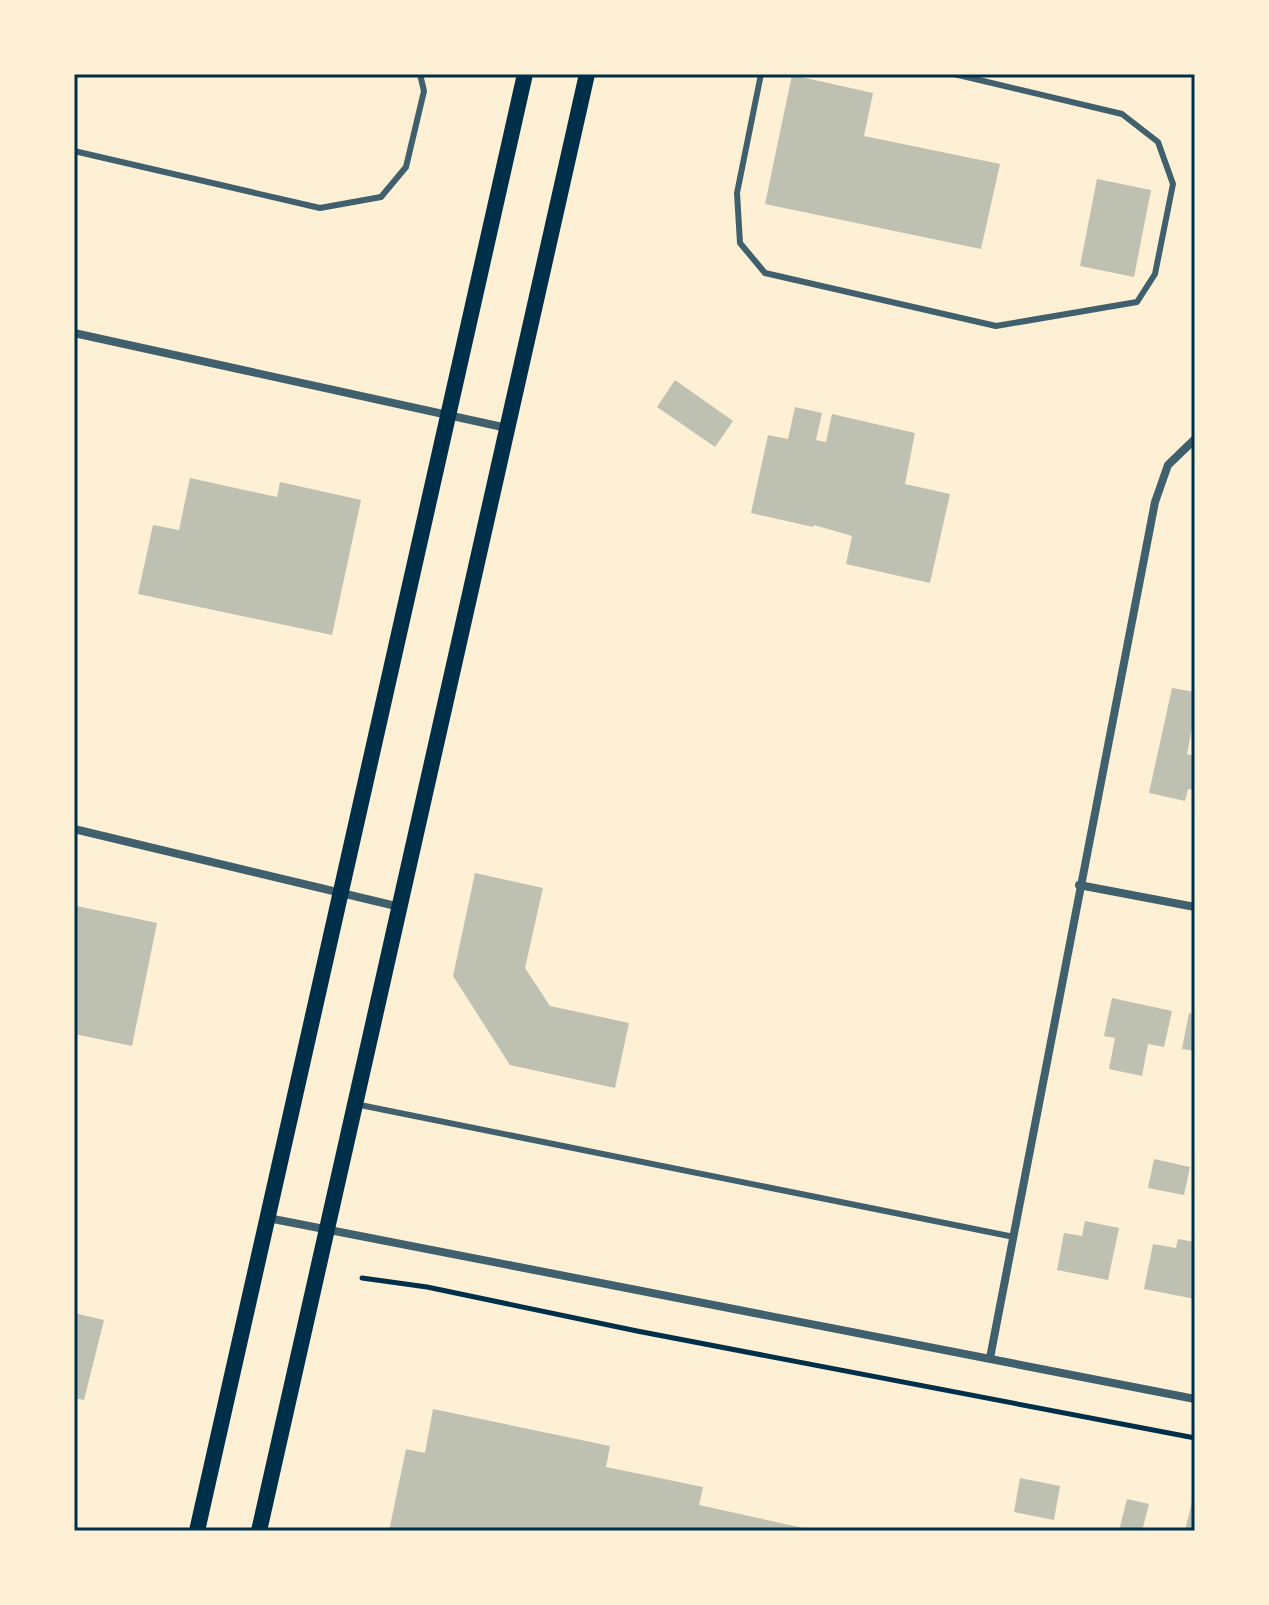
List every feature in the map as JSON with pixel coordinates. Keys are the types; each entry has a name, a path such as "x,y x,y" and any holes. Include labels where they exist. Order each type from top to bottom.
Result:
{"main road":[{"path":"197,1531 525,74"},
{"path":"259,1531 587,74"}],"street":[{"path":"74,333 507,428"},
{"path":"990,1358 1155,502 1168,465 1195,439"},
{"path":"74,829 400,907"},
{"path":"1079,885 1195,907"},
{"path":"268,1218 1195,1399"}],"lane":[{"path":"74,151 320,208 381,197 406,167 424,91 420,74"},
{"path":"761,74 737,193 740,243 765,273 996,326 1137,302 1155,274 1173,184 1158,142 1122,114 954,74"},
{"path":"355,1104 1014,1237"}],"path":[{"path":"362,1278 427,1287 637,1331 1195,1438"}],"building":[{"path":"792,75 873,93 864,136 1000,164 981,249 765,204"},
{"path":"1097,179 1151,190 1134,277 1080,266"},
{"path":"675,380 733,421 715,447 657,407"},
{"path":"795,407 822,413 816,440 826,442 832,414 915,433 905,484 950,494 930,583 846,564 852,536 751,513 768,435 788,439"},
{"path":"190,478 277,497 280,482 361,500 332,635 138,594 153,525 179,530"},
{"path":"1172,688 1195,692 1195,728 1192,728 1187,754 1195,756 1195,790 1188,789 1185,801 1149,793"},
{"path":"475,873 543,888 525,968 550,1006 629,1023 615,1088 510,1065 453,976"},
{"path":"77,906 157,923 132,1046 74,1034 74,920"},
{"path":"1112,998 1172,1011 1164,1047 1148,1044 1142,1076 1109,1069 1115,1038 1104,1036"},
{"path":"1189,1013 1195,1015 1195,1051 1182,1049"},
{"path":"1154,1159 1190,1167 1184,1195 1148,1188"},
{"path":"1085,1221 1119,1228 1108,1280 1057,1270 1064,1233 1082,1236"},
{"path":"1178,1239 1195,1242 1195,1299 1144,1289 1153,1244 1176,1248"},
{"path":"74,1313 104,1320 84,1400 74,1398"},
{"path":"433,1409 610,1446 606,1467 703,1487 699,1505 817,1531 389,1531 406,1449 425,1453"},
{"path":"1020,1478 1060,1486 1054,1520 1014,1512"},
{"path":"1127,1499 1149,1504 1142,1531 1119,1531"},
{"path":"1192,1502 1195,1503 1195,1531 1185,1531"}]}
